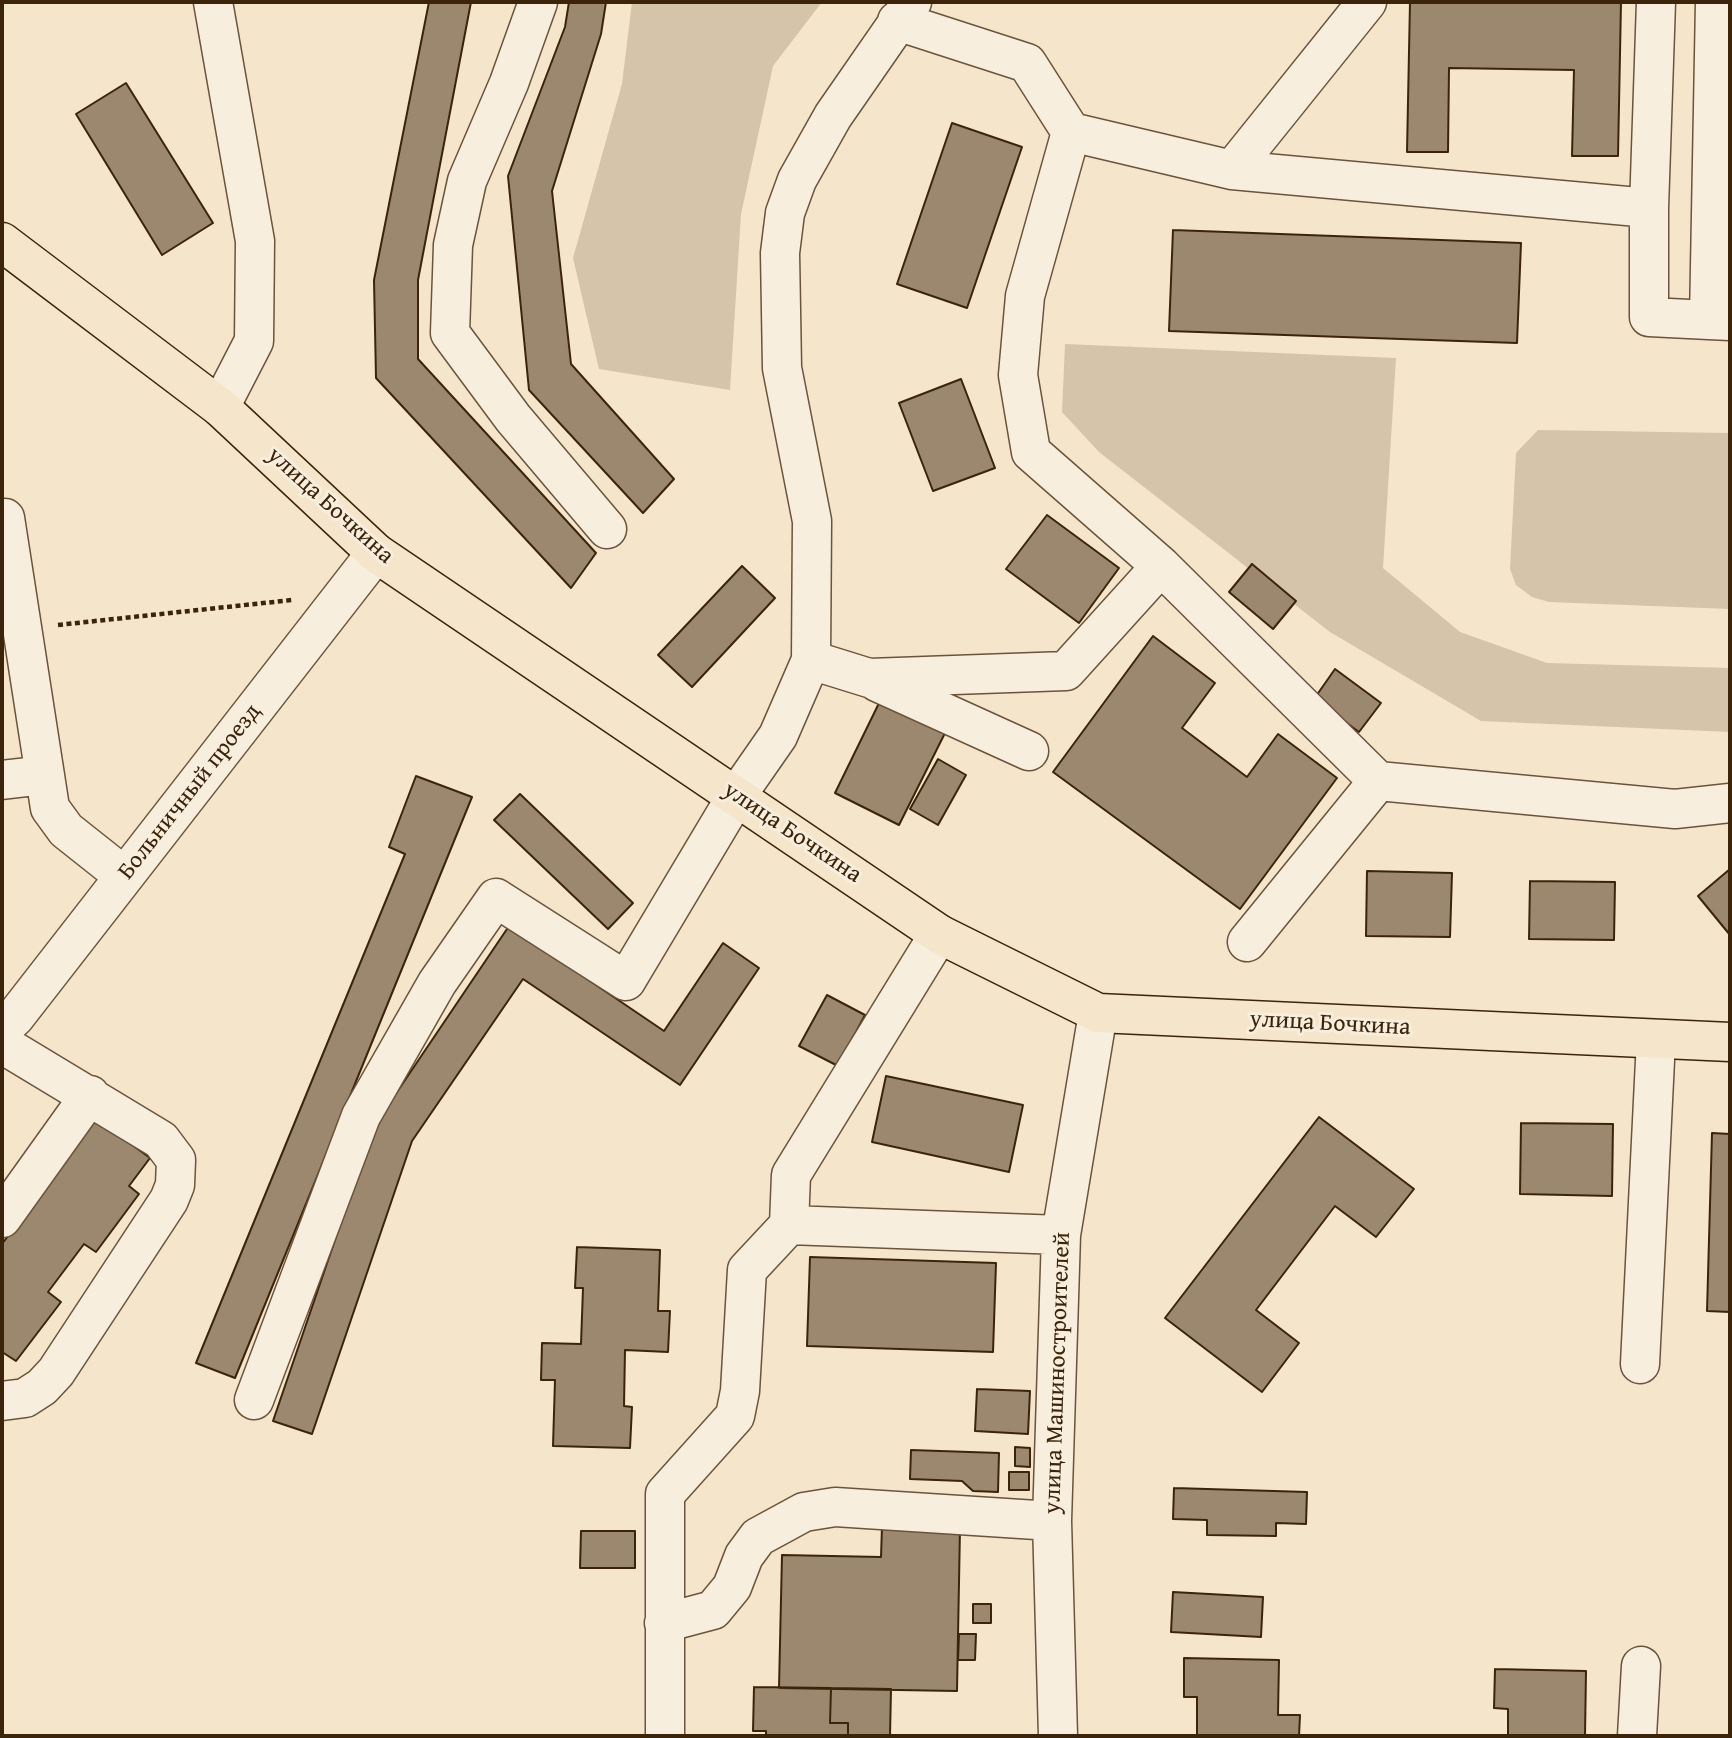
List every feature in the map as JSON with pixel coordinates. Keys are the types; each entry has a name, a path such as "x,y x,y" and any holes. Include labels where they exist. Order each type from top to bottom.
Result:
{"main road":[{"name":"улица Бочкина","path":"2,242 220,407 376,553 939,934 1098,1013 1730,1042"}],"street":[{"path":"213,2 255,241 254,341 220,407"},
{"path":"538,2 509,83 467,181 453,245 450,332 513,418 607,529"},
{"path":"1231,170 1367,2"},
{"path":"1656,2 1649,208 1649,317 1720,321 1715,2"},
{"path":"254,1400 361,1116 438,983 496,898 626,981 737,795 778,736 811,660 812,521 782,368 780,265 785,212 797,180 833,116 904,12 1027,63 1071,132 1231,170 1649,208"},
{"path":"1071,132 1025,296 1018,375 1031,452 1161,566 1378,781 1675,809 1730,803"},
{"path":"5,518 50,808 66,830 124,876"},
{"name":"Больничный проезд","path":"2,1030 376,553"},
{"path":"869,678 1066,671 1161,566"},
{"path":"811,660 869,678 1029,751"},
{"path":"2,780 45,775"},
{"path":"1247,942 1378,781"},
{"path":"664,1736 665,1494 735,1416 740,1391 747,1270 789,1226 791,1175 939,934"},
{"name":"улица Машиностроителей","path":"1058,1736 1052,1521 1061,1235 1098,1013"},
{"path":"1640,1364 1656,1040"},
{"path":"2,1044 161,1140 176,1160 175,1185 169,1200 56,1372 42,1387 25,1398 2,1401"},
{"path":"2,1218 90,1095"},
{"path":"789,1226 1061,1235"},
{"path":"664,1623 713,1610 732,1587 744,1556 758,1537 804,1512 835,1507 1052,1521"},
{"path":"1637,1736 1641,1666"}],"path":[{"path":"22,629 344,594"}],"shaded area":[{"path":"632,2 822,2 773,66 741,214 730,390 599,369 573,258 622,84"},
{"path":"1065,344 1396,358 1383,568 1460,632 1547,663 1730,668 1730,732 1481,721 1330,632 1099,452 1062,412"},
{"path":"1538,430 1730,433 1730,609 1549,602 1532,597 1516,585 1510,569 1516,453"}],"building":[{"path":"429,2 471,2 418,280 418,359 596,553 571,588 376,378 374,280"},
{"path":"569,2 606,2 601,34 552,191 571,364 674,479 643,513 529,390 508,176 565,27"},
{"path":"1410,2 1621,2 1618,156 1572,156 1574,70 1449,68 1448,152 1407,152"},
{"path":"126,83 213,223 162,255 76,114"},
{"path":"952,123 1022,147 967,308 897,284"},
{"path":"1173,230 1521,243 1517,343 1169,331"},
{"path":"961,379 995,468 933,491 899,403"},
{"path":"1047,515 1119,568 1079,623 1006,569"},
{"path":"1252,564 1296,601 1273,629 1229,592"},
{"path":"742,566 775,598 692,687 658,655"},
{"path":"1153,636 1215,683 1182,728 1247,777 1278,734 1337,778 1240,909 1053,772"},
{"path":"1335,669 1381,703 1359,732 1314,699"},
{"path":"882,697 947,729 899,825 835,793"},
{"path":"938,759 966,775 938,825 910,809"},
{"path":"416,776 472,797 235,1378 196,1363 405,854 389,847"},
{"path":"520,794 633,903 608,929 494,820"},
{"path":"1730,869 1730,935 1698,896"},
{"path":"1367,871 1452,873 1450,937 1366,936"},
{"path":"1530,881 1615,882 1614,940 1529,939"},
{"path":"509,926 664,1031 723,943 759,968 680,1085 523,979 412,1141 312,1434 273,1421 374,1126"},
{"path":"827,995 865,1015 838,1066 799,1046"},
{"path":"886,1076 1023,1105 1009,1172 872,1142"},
{"path":"1319,1117 1414,1189 1376,1237 1335,1206 1256,1310 1299,1343 1262,1392 1165,1318"},
{"path":"96,1118 150,1158 129,1186 139,1194 96,1252 84,1244 48,1292 61,1302 16,1361 2,1352 2,1244"},
{"path":"1521,1123 1613,1124 1612,1196 1520,1194"},
{"path":"1712,1133 1730,1134 1730,1312 1707,1311"},
{"path":"577,1247 660,1250 658,1311 670,1311 668,1352 625,1350 624,1406 632,1407 630,1448 553,1446 555,1380 541,1380 542,1343 581,1344 583,1288 575,1288"},
{"path":"810,1257 996,1263 993,1352 807,1346"},
{"path":"977,1389 1030,1391 1028,1434 975,1431"},
{"path":"1015,1447 1030,1448 1030,1467 1015,1466"},
{"path":"911,1450 999,1453 998,1492 973,1491 962,1481 910,1479"},
{"path":"1009,1472 1029,1472 1029,1490 1009,1490"},
{"path":"1174,1488 1307,1492 1306,1524 1276,1523 1276,1536 1207,1535 1207,1520 1173,1519"},
{"path":"882,1526 960,1528 957,1691 779,1688 782,1555 881,1557"},
{"path":"581,1531 635,1531 635,1568 580,1568"},
{"path":"1173,1592 1263,1597 1261,1637 1171,1632"},
{"path":"973,1604 991,1604 991,1623 973,1623"},
{"path":"959,1634 976,1634 975,1660 958,1660"},
{"path":"1184,1658 1279,1660 1278,1715 1300,1715 1299,1736 1197,1736 1197,1697 1184,1697"},
{"path":"1495,1669 1586,1671 1585,1736 1508,1736 1508,1709 1494,1708"},
{"path":"754,1687 831,1688 830,1723 848,1723 848,1736 766,1736 766,1731 753,1731"},
{"path":"831,1688 891,1689 890,1736 848,1736 848,1723 830,1723"}]}
